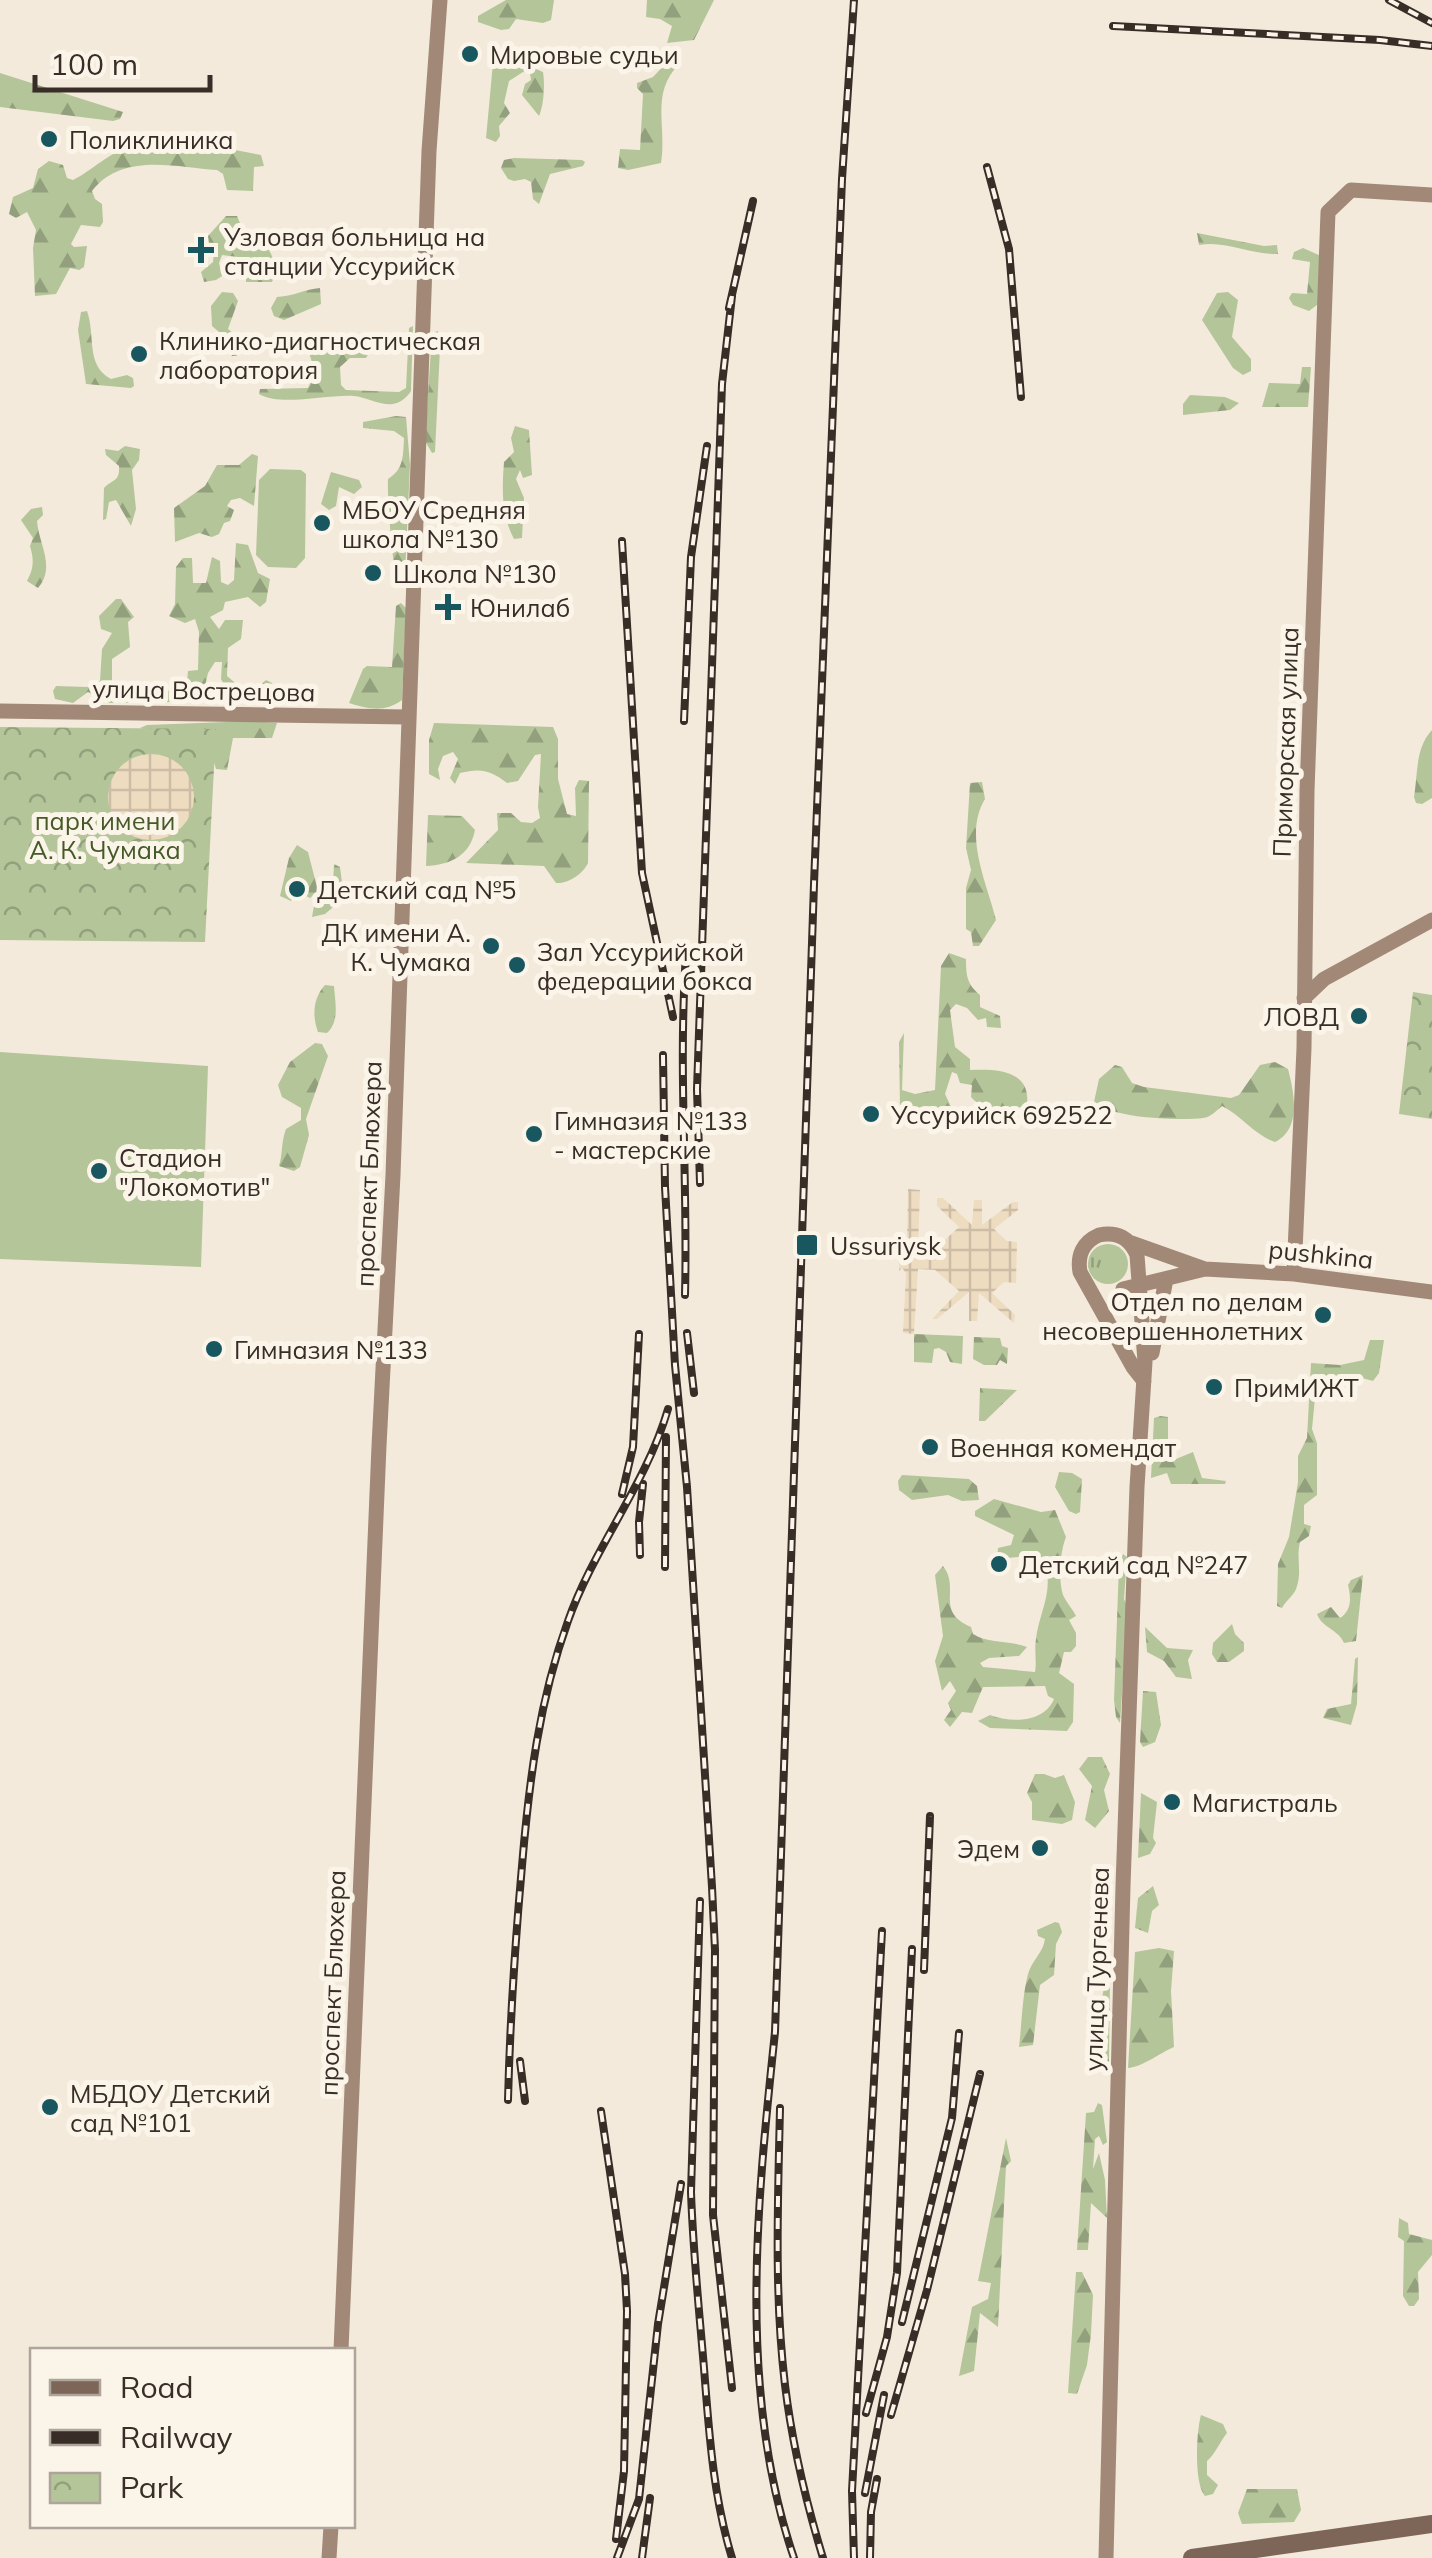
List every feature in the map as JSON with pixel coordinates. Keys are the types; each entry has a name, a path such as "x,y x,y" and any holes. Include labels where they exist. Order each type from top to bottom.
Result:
{"main road":[{"name":"проспект Блюхера","path":"341,2348 394,1157 430,151 440,0"},
{"name":"Приморская улица","path":"1294,1274 1328,212 1351,190 1432,194"},
{"name":"улица Вострецова","path":"0,711 408,717"},
{"path":"1304,998 1324,978 1432,920"},
{"path":"1089,1288 1107,1293 1131,1283 1138,1270 1137,1254 1130,1242 1109,1233 1099,1234 1080,1252 1078,1267 1089,1288 1133,1368 1144,1381"},
{"name":"pushkina","path":"1130,1242 1205,1269 1294,1274 1432,1292"},
{"name":"pushkina","path":"1123,1289 1205,1269"},
{"name":"улица Тургенева","path":"1106,2558 1123,1886 1144,1381 1138,1270"},
{"name":"улица Тургенева","path":"1144,1381 1166,1280"},
{"path":"1192,2558 1432,2524"},
{"path":"329,2558 331,2528"}],"green space":[{"path":"506,0 554,0 551,20 543,23 516,19 509,29 501,30 478,22 478,16"},
{"path":"647,0 714,0 694,40 667,43 672,26 646,17"},
{"path":"669,60 679,64 670,75 662,98 661,163 628,170 618,168 620,149 640,150 643,94 637,83 653,77"},
{"path":"493,63 529,66 543,72 544,82 539,116 522,95 525,84 531,80 530,73 523,72 509,81 504,103 510,113 499,126 496,142 486,138"},
{"path":"0,73 123,112 120,119 113,121 0,107"},
{"path":"131,147 235,150 261,155 264,166 254,167 253,191 227,190 223,174 217,170 150,165 118,171 92,191 102,204 100,227 81,225 71,244 87,246 84,267 70,268 56,294 35,296 36,230 27,212 16,218 9,214 13,197 33,188 38,169 49,161 63,165 67,178 73,180"},
{"path":"504,160 585,162 583,166 550,174 539,204 533,199 531,182 508,179 501,168"},
{"path":"226,216 237,216 243,230 269,250 275,266 272,282 246,282 246,258 222,255 222,276 204,282 201,272 213,262 215,245 209,243 208,236"},
{"path":"1197,233 1277,245 1278,254 1219,244 1199,245"},
{"path":"1303,248 1321,256 1321,302 1309,311 1293,305 1289,298 1292,293 1307,294 1310,262 1292,259 1294,252"},
{"path":"320,288 321,304 284,320 274,316 271,308 277,297"},
{"path":"222,292 233,293 238,301 228,329 238,337 237,356 232,356 212,326 211,306"},
{"path":"1228,292 1238,300 1232,337 1251,359 1251,371 1243,375 1233,368 1202,320 1217,293"},
{"path":"87,311 98,366 111,379 127,375 133,378 131,388 86,384 78,330 81,312"},
{"path":"413,326 411,391 399,402 384,404 354,396 279,400 259,394 260,389 308,388 312,361 304,346 308,339 327,347 353,339 366,341 366,358 350,358 340,367 341,385 346,390 399,392 406,388 409,328"},
{"path":"438,331 432,453 425,441 432,333"},
{"path":"1302,367 1311,367 1308,407 1262,407 1269,383 1300,384"},
{"path":"1190,395 1225,397 1239,403 1230,410 1183,415 1183,404"},
{"path":"406,417 410,465 405,574 397,575 388,479 400,466 404,438 394,431 363,428 363,422"},
{"path":"515,426 529,430 532,475 523,478 520,470 516,479 524,498 522,538 514,539 505,511 503,482 504,462 514,452 511,438"},
{"path":"125,446 140,449 132,470 136,509 131,526 116,500 109,502 103,520 104,488 117,478 119,471 105,449 118,451"},
{"path":"252,454 258,456 254,506 240,498 231,500 227,506 234,510 219,534 212,537 199,533 175,542 174,508 205,486 217,465 239,465"},
{"path":"270,469 301,470 306,474 305,558 296,568 268,567 256,555 259,480"},
{"path":"331,472 359,480 362,487 354,494 339,487 336,506 329,510 321,504"},
{"path":"42,507 43,515 37,521 46,572 38,588 27,581 32,568 33,538 21,520 31,509"},
{"path":"236,543 248,545 258,573 270,579 266,602 260,607 248,597 225,602 223,610 210,617 219,629 225,620 243,620 241,639 228,648 227,676 240,687 257,688 266,680 272,683 265,698 228,692 221,679 222,662 215,662 203,695 196,697 187,682 188,671 198,670 199,632 195,619 185,623 169,616 175,604 176,567 183,558 192,558 193,583 206,583 212,557 220,561 221,582 228,585 234,580"},
{"path":"116,599 121,599 134,617 128,622 130,647 112,659 112,683 120,688 173,691 174,702 106,703 88,692 73,703 55,699 56,686 87,687 100,681 102,649 112,633 101,629 99,616"},
{"path":"401,603 406,608 402,700 376,709 349,703 363,669 392,667 396,606"},
{"path":"277,723 272,738 233,738 227,770 216,769 210,749 140,728 147,725"},
{"path":"434,723 553,727 558,739 558,779 567,814 576,816 575,788 579,780 589,781 588,863 583,871 556,883 544,866 466,863 498,830 497,813 511,813 521,822 532,823 540,818 541,754 535,755 518,781 507,783 485,771 474,771 460,773 455,784 450,778 458,759 453,752 443,756 438,769 440,780 429,774 429,740"},
{"name":"парк имени А. К. Чумака","path":"0,727 216,729 205,942 0,940"},
{"path":"1432,730 1432,798 1416,803 1420,753"},
{"path":"982,782 985,799 979,813 976,843 996,920 979,946 973,946 971,932 966,929 966,888 971,870 966,848 970,783"},
{"path":"428,815 462,816 475,830 464,853 443,864 426,866"},
{"path":"297,845 308,852 318,891 310,898 298,892 291,901 280,896 289,858"},
{"path":"334,864 340,867 344,898 325,914 312,917 314,906 328,899"},
{"path":"949,953 966,959 968,979 980,995 980,1007 1000,1016 1001,1028 987,1027 986,1018 978,1020 967,1008 956,1004 950,1010 955,1047 970,1059 970,1070 1000,1071 1017,1078 1027,1092 1027,1104 1005,1110 983,1106 971,1097 972,1085 960,1083 952,1072 945,1094 953,1111 949,1116 906,1115 900,1108 899,1042 904,1033 902,1090 915,1094 935,1090 941,966"},
{"path":"325,985 334,986 336,1005 334,1023 327,1033 318,1032 314,1014"},
{"path":"1413,992 1432,995 1432,1119 1399,1114"},
{"path":"315,1043 322,1044 328,1056 306,1119 309,1135 300,1167 294,1171 279,1166 286,1129 301,1120 301,1108 282,1097 278,1085 290,1062"},
{"path":"0,1052 208,1066 201,1267 0,1259"},
{"path":"1275,1062 1288,1069 1294,1109 1289,1128 1275,1142 1222,1106 1206,1117 1178,1119 1114,1112 1094,1102 1099,1079 1115,1065 1122,1067 1132,1083 1144,1087 1231,1098 1239,1095 1260,1065"},
{"path":"1108,1244 1122,1250 1128,1264 1122,1278 1108,1284 1094,1278 1088,1264 1094,1250"},
{"path":"914,1334 963,1336 962,1364 950,1362 946,1352 939,1348 934,1349 932,1363 914,1362"},
{"path":"974,1337 1000,1338 1002,1346 1008,1348 1007,1364 1000,1360 997,1365 984,1365 973,1359"},
{"path":"1370,1340 1384,1340 1379,1373 1373,1381 1351,1375 1333,1382 1317,1377 1312,1429 1317,1443 1317,1495 1304,1505 1304,1524 1311,1526 1309,1536 1300,1542 1296,1589 1282,1608 1277,1606 1278,1564 1289,1537 1298,1456 1307,1438 1311,1363 1340,1365 1364,1360"},
{"path":"980,1388 1017,1390 985,1421 979,1421"},
{"path":"1168,1417 1168,1457 1176,1459 1193,1452 1202,1478 1226,1481 1225,1484 1171,1484 1167,1473 1151,1478 1154,1418"},
{"path":"1059,1472 1082,1479 1080,1512 1076,1514 1069,1511 1055,1487"},
{"path":"902,1475 969,1479 977,1486 979,1500 962,1501 948,1495 912,1500 899,1490"},
{"path":"994,1499 1041,1512 1055,1510 1066,1537 1061,1581 1063,1595 1076,1616 1069,1620 1076,1633 1076,1646 1071,1652 1064,1652 1059,1673 1074,1684 1073,1722 1067,1731 990,1728 978,1721 990,1715 1017,1720 1043,1713 1054,1699 1048,1696 1045,1686 983,1687 972,1713 962,1712 950,1727 944,1720 956,1691 950,1681 942,1691 935,1661 943,1636 935,1575 943,1566 950,1583 954,1614 971,1627 973,1634 1027,1647 1019,1656 989,1658 980,1663 983,1667 1035,1672 1035,1643 1048,1586 1045,1566 1039,1555 997,1559 998,1548 1011,1545 1014,1535 975,1516 975,1511"},
{"path":"1123,1554 1127,1557 1124,1599 1128,1608 1120,1723 1114,1700 1119,1565"},
{"path":"1363,1575 1356,1641 1344,1643 1317,1614 1331,1607 1340,1618 1344,1615 1350,1603 1348,1585"},
{"path":"1232,1624 1244,1643 1244,1651 1229,1662 1217,1662 1212,1654 1213,1643"},
{"path":"1145,1627 1167,1648 1193,1650 1188,1660 1192,1679 1176,1677 1164,1661 1147,1652"},
{"path":"1358,1657 1357,1704 1351,1725 1323,1718 1327,1709 1351,1704"},
{"path":"1143,1691 1156,1692 1161,1725 1155,1742 1143,1747 1140,1742"},
{"path":"1088,1757 1102,1757 1110,1774 1104,1790 1109,1811 1095,1828 1085,1820 1092,1786 1079,1769"},
{"path":"1035,1774 1055,1778 1064,1775 1075,1802 1072,1820 1062,1824 1032,1820 1032,1802 1027,1793"},
{"path":"1141,1793 1157,1802 1153,1838 1156,1843 1150,1854 1138,1858"},
{"path":"1153,1886 1159,1905 1152,1911 1148,1933 1135,1928 1138,1898"},
{"path":"1055,1922 1062,1932 1056,1944 1054,1975 1040,1985 1033,2045 1019,2047 1028,1974 1045,1939 1038,1936 1037,1930"},
{"path":"1159,1948 1174,1951 1174,2047 1128,2068 1135,1952"},
{"path":"1110,1975 1109,2061 1104,2071 1100,2064 1100,2017"},
{"path":"1098,2103 1102,2105 1107,2142 1103,2145 1099,2136 1095,2139 1093,2169 1099,2153 1107,2218 1091,2203 1088,2250 1077,2250 1086,2113 1094,2112"},
{"path":"1006,2138 1011,2161 1006,2166 998,2327 980,2313 974,2371 959,2376 972,2307 988,2299 991,2283 978,2281"},
{"path":"1399,2218 1408,2223 1409,2234 1432,2240 1432,2255 1418,2272 1419,2299 1414,2306 1409,2306 1403,2296 1404,2241 1398,2237"},
{"path":"1076,2272 1082,2272 1093,2295 1087,2365 1077,2394 1068,2393"},
{"path":"1201,2415 1223,2424 1227,2433 1207,2461 1207,2475 1218,2485 1213,2494 1205,2496 1198,2470"},
{"path":"1247,2489 1297,2489 1301,2510 1294,2522 1242,2524 1238,2513"}],"shaded area":[{"path":"151,754 175,761 187,773 194,797 187,821 175,833 151,840 127,833 115,821 108,797 115,773 127,761"},
{"path":"908,1189 920,1190 918,1248 935,1249 959,1227 937,1206 937,1198 943,1198 972,1225 974,1200 982,1200 982,1225 1018,1202 1018,1210 994,1229 1007,1241 1017,1242 1016,1283 1004,1282 992,1293 1015,1315 1014,1323 979,1293 977,1321 969,1321 969,1292 932,1319 959,1291 935,1270 918,1269 914,1334 903,1333 906,1273 902,1268 899,1271 900,1244 907,1244"}],"railway":[{"path":"794,2558 776,2495 764,2430 756,2297 762,2163 775,2032 814,884 842,179 854,0"},
{"path":"1389,0 1432,23"},
{"path":"1113,26 1432,46"},
{"path":"987,167 1009,249 1021,397"},
{"path":"729,308 753,201"},
{"path":"700,1183 697,1089 722,384 732,296"},
{"path":"684,721 691,557 707,446"},
{"path":"622,541 642,873 673,1017"},
{"path":"685,1295 686,955"},
{"path":"663,1055 665,1187 675,1365 687,1487 715,1950 713,2215 732,2388"},
{"path":"687,1333 694,1393"},
{"path":"622,1494 633,1447 639,1334"},
{"path":"508,2100 525,1835 537,1742 550,1681 579,1594 647,1464 668,1409"},
{"path":"665,1567 666,1437"},
{"path":"640,1555 643,1484"},
{"path":"924,1970 930,1816"},
{"path":"700,1901 692,2214 713,2464 732,2558"},
{"path":"854,2558 852,2491 882,1931"},
{"path":"866,2413 887,2337 897,2273 912,1949"},
{"path":"902,2322 952,2118 959,2033"},
{"path":"520,2061 525,2101"},
{"path":"891,2415 927,2290 980,2074"},
{"path":"780,2108 778,2246 782,2350 796,2450 823,2558"},
{"path":"601,2111 627,2311 624,2471 616,2539"},
{"path":"617,2558 639,2499 658,2324 681,2184"},
{"path":"865,2493 884,2395"},
{"path":"870,2558 871,2512 877,2479"},
{"path":"642,2558 650,2498"}],"place":[{"name":"Мировые судьи","path":"470,54"},
{"name":"Поликлиника","path":"49,139"},
{"name":"Узловая больница на станции Уссурийск","path":"201,250"},
{"name":"Клинико-диагностическая лаборатория","path":"139,354"},
{"name":"МБОУ Средняя школа №130","path":"322,523"},
{"name":"Школа №130","path":"373,573"},
{"name":"Юнилаб","path":"448,607"},
{"name":"Детский сад №5","path":"297,889"},
{"name":"ДК имени А. К. Чумака","path":"491,946"},
{"name":"Зал Уссурийской федерации бокса","path":"517,965"},
{"name":"ЛОВД","path":"1359,1016"},
{"name":"Уссурийск 692522","path":"871,1114"},
{"name":"Гимназия №133 - мастерские","path":"534,1134"},
{"name":"Стадион \"Локомотив\"","path":"99,1171"},
{"name":"Ussuriysk","path":"807,1245"},
{"name":"Отдел по делам несовершеннолетних","path":"1323,1315"},
{"name":"Гимназия №133","path":"214,1349"},
{"name":"ПримИЖТ","path":"1214,1387"},
{"name":"Военная комендат","path":"930,1447"},
{"name":"Детский сад №247","path":"999,1564"},
{"name":"Магистраль","path":"1172,1802"},
{"name":"Эдем","path":"1040,1848"},
{"name":"МБДОУ Детский сад №101","path":"50,2107"}]}
